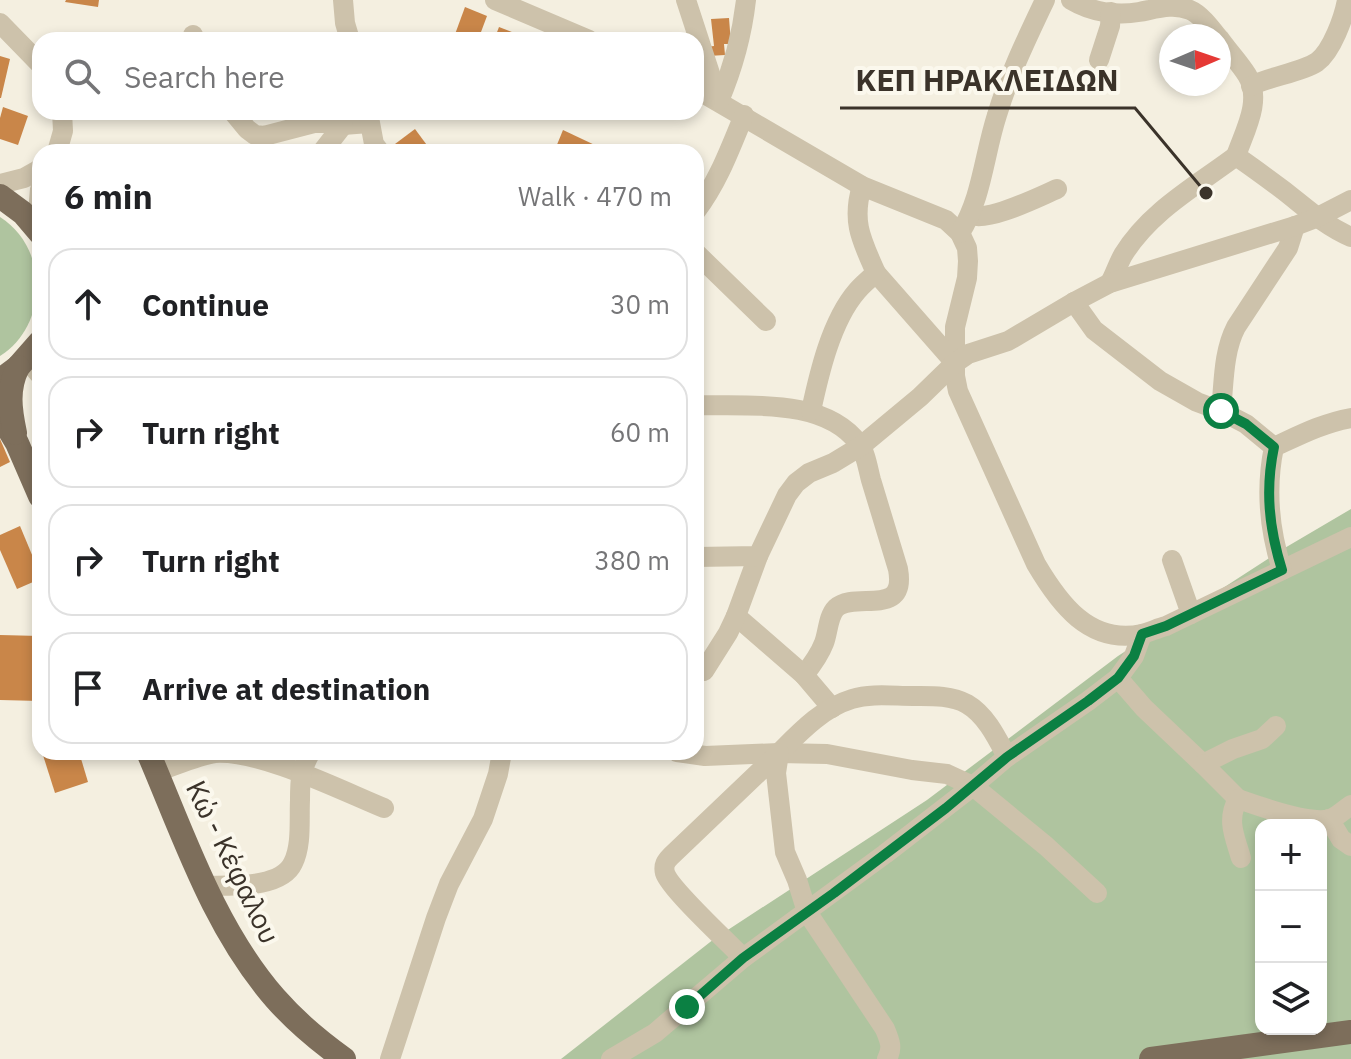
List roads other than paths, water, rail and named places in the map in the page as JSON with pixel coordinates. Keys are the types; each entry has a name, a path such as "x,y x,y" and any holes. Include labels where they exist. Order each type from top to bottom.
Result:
{"main road":[{"path":"0,196 32,224"},
{"path":"17,443 10,391 12,379 25,364"},
{"path":"0,415 32,478"},
{"name":"Κώ - Κέφαλου","path":"152,762 205,886 242,953 275,998 306,1029 344,1059"},
{"path":"1151,1059 1351,1032"}],"street":[{"path":"343,0 348,32"},
{"path":"495,0 570,32"},
{"path":"686,0 696,32"},
{"path":"719,101 735,63 746,0"},
{"path":"960,233 971,215 1003,96 1019,53 1045,0"},
{"path":"1071,0 1090,9 1111,12 1135,13 1163,7 1190,6 1206,24"},
{"path":"1251,86 1316,63 1329,47 1347,0"},
{"path":"1099,60 1110,26 1111,12"},
{"path":"0,23 32,56"},
{"path":"1110,283 1123,255 1145,226 1169,204 1236,156 1253,101 1248,76 1231,54"},
{"path":"704,55 719,101"},
{"path":"704,93 862,186 946,220 960,233 967,248 968,261 955,327 958,391 1036,564 1068,611 1083,622 1100,631 1122,636 1142,634 1166,626 1351,537"},
{"path":"704,200 719,176 744,115"},
{"path":"59,144 62,120"},
{"path":"240,120 255,135 264,136 314,123 343,125 361,120"},
{"path":"368,120 374,144"},
{"path":"328,144 343,125"},
{"path":"1236,156 1316,218 1351,237"},
{"path":"0,184 32,174"},
{"path":"862,186 857,201 857,226 876,273 955,363"},
{"path":"971,215 983,217 1057,189"},
{"path":"704,671 728,633 758,556 787,495 796,483 861,446 955,363 968,354 1008,341 1110,283 1295,226 1351,200"},
{"path":"1221,411 1231,337 1288,248 1295,226"},
{"path":"704,261 766,321"},
{"path":"811,411 824,360 840,319 856,292 876,273"},
{"path":"1074,302 1094,330 1160,381 1246,424 1274,447"},
{"path":"704,405 811,411 843,428 861,446 898,569 898,591 880,600 845,603 837,607 831,615 823,646 804,675"},
{"path":"1274,447 1312,429 1351,418"},
{"path":"1274,447 1269,469 1270,517 1282,570"},
{"path":"704,557 758,556"},
{"path":"1172,560 1191,614"},
{"path":"736,616 804,675 832,708"},
{"path":"611,1059 655,1033 743,958 973,786 1004,759 1118,678 1134,656 1142,634"},
{"path":"1118,678 1144,708 1238,799 1293,816 1314,819 1329,819 1351,805"},
{"path":"743,958 675,888 665,873 665,866 671,856 803,728 832,708 852,699 880,696 950,698 965,703 988,723 1004,759"},
{"path":"1203,764 1262,739 1276,726"},
{"path":"779,753 776,773 785,852 807,912 885,1029 891,1043 887,1059"},
{"path":"704,756 827,754 947,774 983,768 1004,759"},
{"path":"260,760 384,808"},
{"path":"205,886 241,885 279,878 287,872 295,861 299,840 300,773 307,760"},
{"path":"390,1059 436,918 454,873 483,819 501,760"},
{"path":"947,774 973,786 1097,893"},
{"path":"1238,799 1231,810 1241,858"},
{"path":"1329,819 1341,839 1351,846"}],"place":[{"name":"ΚΕΠ ΗΡΑΚΛΕΙΔΩΝ","path":"1206,193"}]}
